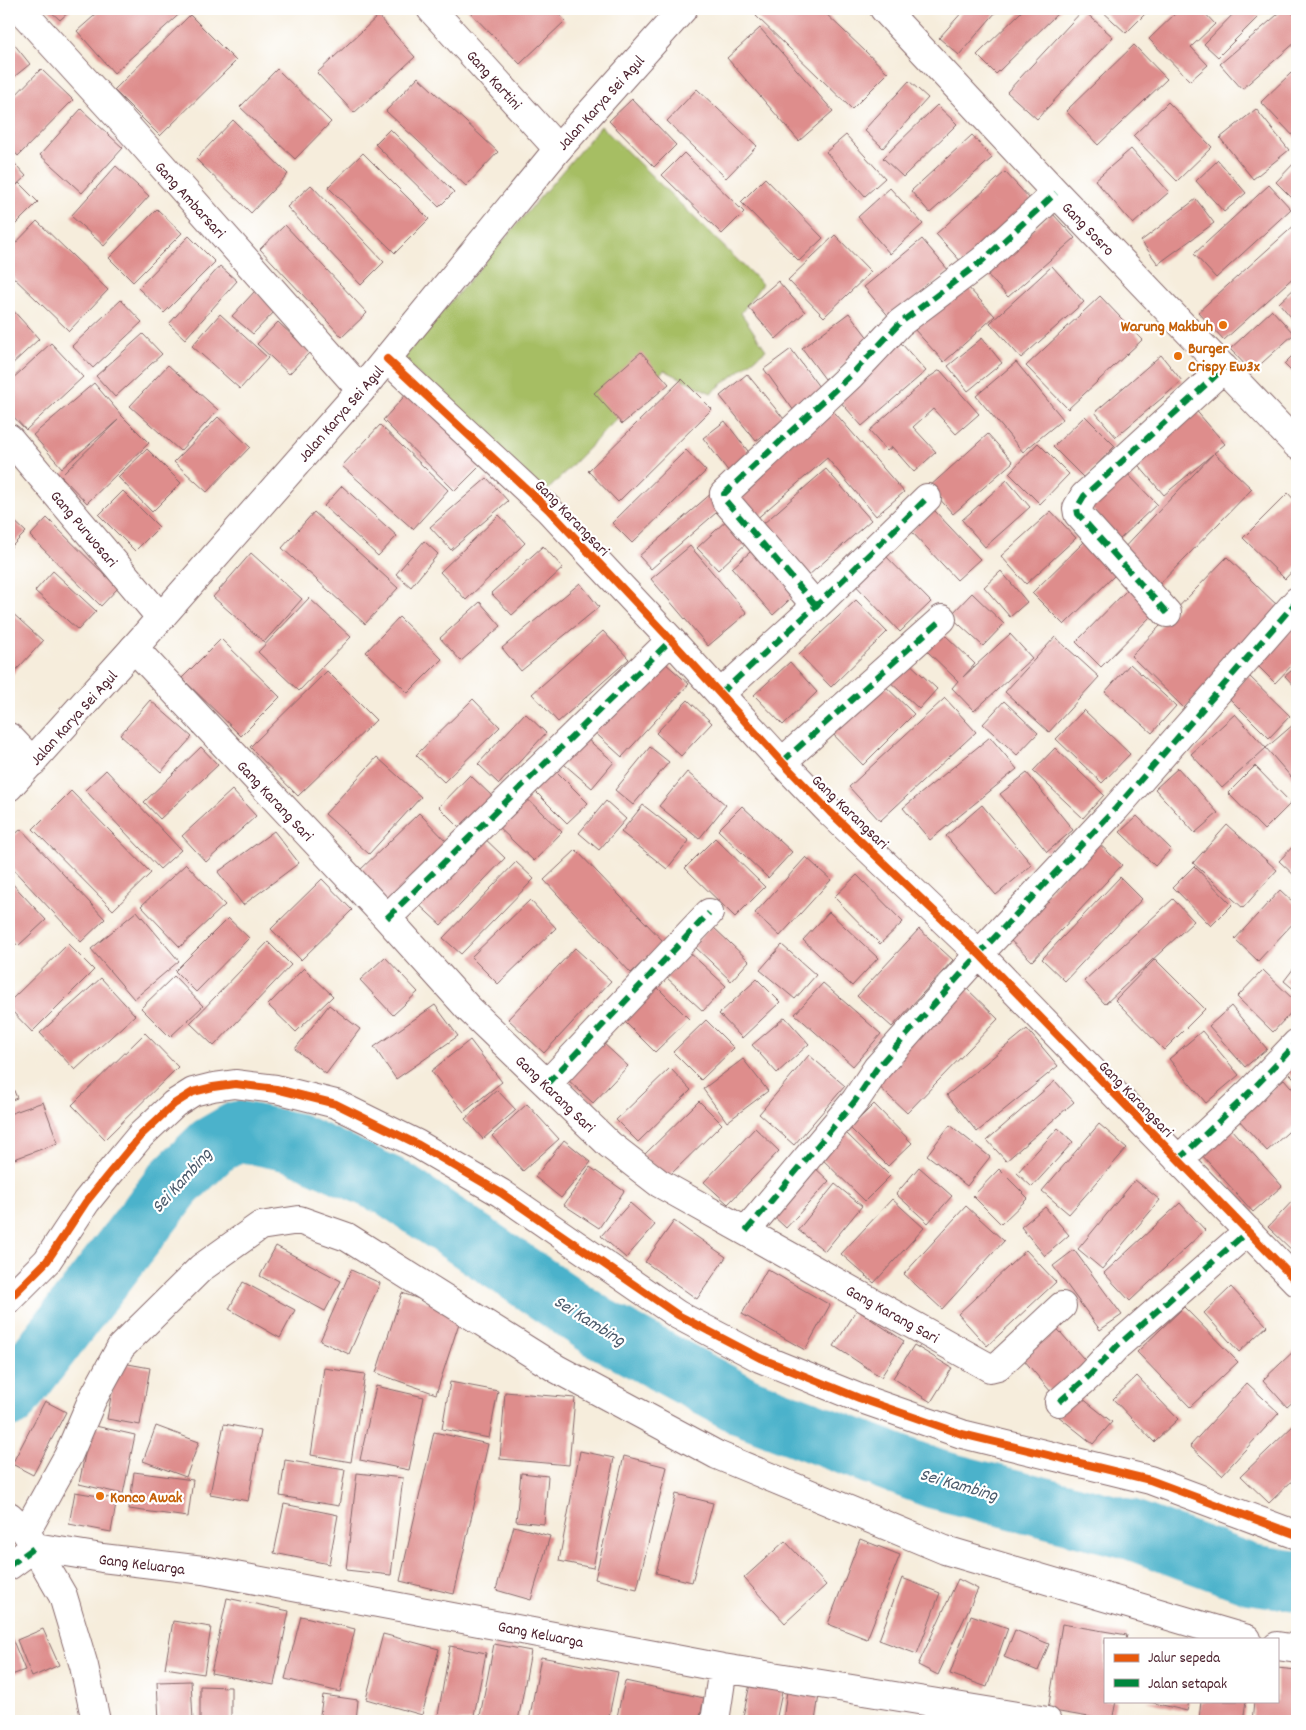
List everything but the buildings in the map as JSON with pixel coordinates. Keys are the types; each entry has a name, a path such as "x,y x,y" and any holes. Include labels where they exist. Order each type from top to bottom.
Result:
{"street":[{"name":"Gang Ambarsari","path":"20,9 133,133 360,390"},
{"name":"Gang Kartini","path":"431,9 558,149"},
{"name":"Jalan Karya Sei Agul","path":"9,787 161,618 387,360 558,149 683,9"},
{"name":"Gang Sosro","path":"884,9 1056,193 1297,445"},
{"path":"816,606 726,501 724,494 851,375 900,323 982,260 1056,193"},
{"name":"Gang Karangsari","path":"387,360 548,509 672,640 782,762 830,812 979,954 1297,1282"},
{"path":"1167,613 1078,514 1076,508 1084,496 1224,368"},
{"name":"Gang Purwosari","path":"9,438 161,618"},
{"path":"720,694 816,606 928,498"},
{"path":"746,1231 855,1101 877,1068 979,954 1116,808 1297,601"},
{"path":"782,762 942,618"},
{"path":"387,918 672,640"},
{"name":"Gang Karang Sari","path":"134,648 387,918 468,1008 610,1145 659,1183 990,1368 998,1366 1062,1306"},
{"path":"9,736 33,762"},
{"path":"547,1084 709,913"},
{"path":"1178,1160 1250,1092 1297,1043"},
{"path":"9,1299 47,1261 86,1202 141,1135 174,1104 193,1092 213,1087 235,1084 276,1088 336,1104 416,1144 501,1193 678,1315 760,1358 859,1398 962,1434 1150,1480 1297,1535"},
{"path":"9,1566 23,1532 68,1456 92,1400 121,1347 208,1262 260,1226 299,1220 347,1237 557,1369 717,1455 945,1550 1244,1638"},
{"path":"1059,1402 1089,1376 1118,1346 1248,1231"},
{"path":"23,1532 63,1596 84,1666 96,1721"},
{"name":"Gang Keluarga","path":"23,1532 102,1558 203,1570 723,1668 1047,1721"},
{"path":"1278,1646 1297,1649"},
{"path":"714,1721 723,1668"}],"green space":[{"path":"601,126 762,284 741,313 766,350 711,393 664,370 546,492 402,359"}],"waterway":[{"name":"Sei Kambing","path":"9,1398 174,1183 212,1146 238,1131 296,1143 393,1188 598,1327 744,1406 935,1479 1129,1529 1250,1574 1297,1581"}],"marked path":[{"path":"816,606 726,501 724,494 851,375 900,323 982,261 1056,193"},
{"path":"1167,613 1078,514 1077,508 1084,496 1224,368"},
{"path":"720,694 816,606 927,498"},
{"path":"746,1231 855,1101 877,1068 979,954 1116,808 1297,601"},
{"path":"782,762 942,619"},
{"path":"387,918 671,640"},
{"path":"547,1084 709,913"},
{"path":"1178,1160 1250,1092 1297,1043"},
{"path":"1059,1402 1089,1376 1117,1346 1248,1231"},
{"path":"9,1566 35,1547"}],"cycle path":[{"path":"387,359 548,509 830,812 979,954 1297,1282"},
{"path":"9,1299 47,1261 86,1202 141,1135 174,1104 193,1092 213,1087 235,1084 276,1089 336,1104 417,1144 501,1193 678,1315 760,1358 859,1398 962,1434 1150,1480 1297,1535"}],"place":[{"name":"Warung Makbuh","path":"1223,325"},
{"name":"Burger Crispy Ew3x","path":"1178,356"},
{"name":"Konco Awak","path":"100,1496"}]}
